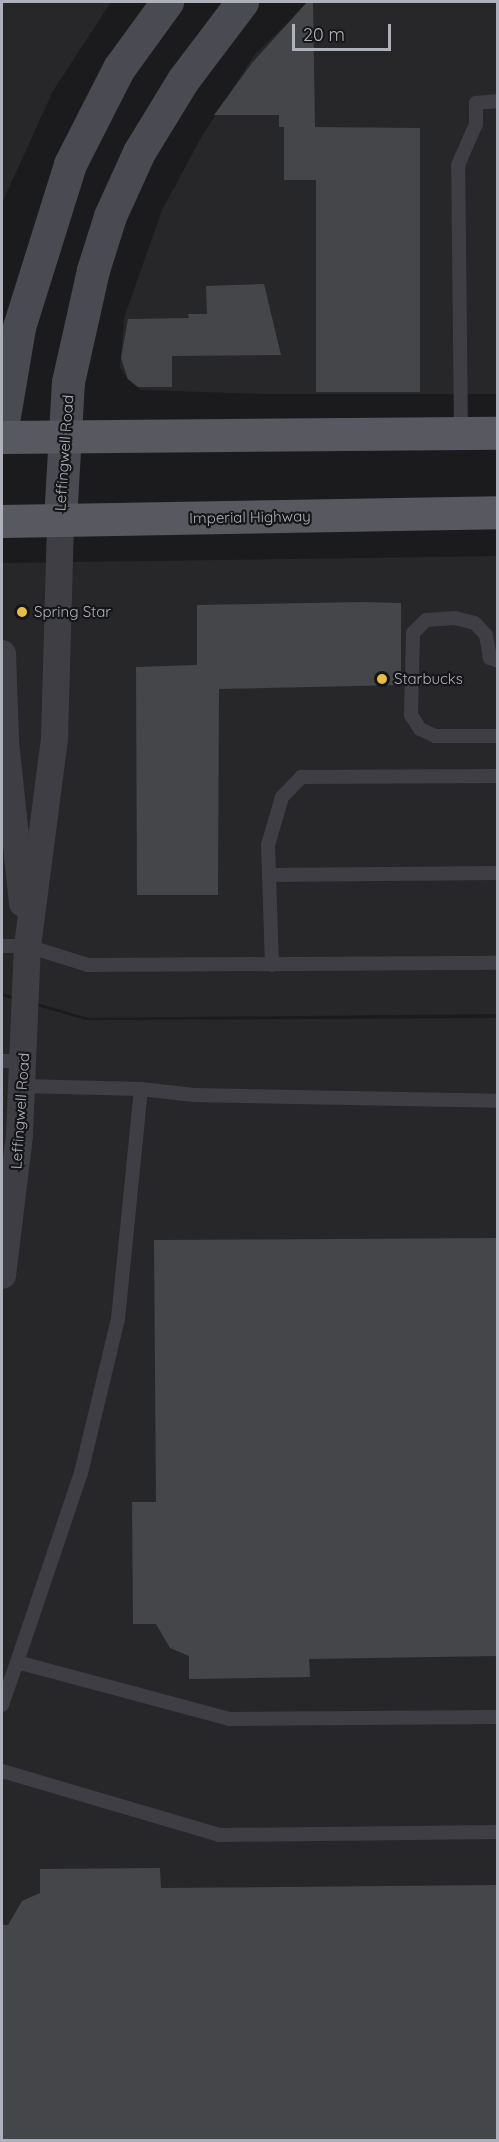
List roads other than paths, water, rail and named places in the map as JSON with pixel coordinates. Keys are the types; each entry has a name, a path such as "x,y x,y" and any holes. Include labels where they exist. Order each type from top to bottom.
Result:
{"main road":[{"path":"2,428 21,317 70,164 119,68 167,2"},
{"name":"Leffingwell Road","path":"60,520 68,382 93,270 110,216 139,152 177,89 242,2"},
{"path":"2,437 498,434"},
{"name":"Imperial Highway","path":"2,521 498,512"}],"street":[{"name":"Leffingwell Road","path":"14,946 54,738 60,520"},
{"name":"Leffingwell Road","path":"2,652 14,946 16,1069 15,1182 2,1275"}],"lane":[{"path":"461,434 458,165 476,124 476,103 498,101"},
{"path":"498,661 490,658 486,634 476,623 454,618 426,620 413,633 411,715 420,729 435,736 498,736"},
{"path":"272,964 268,844 282,797 301,777 498,776"},
{"path":"268,874 498,873"},
{"path":"14,946 87,965 498,963"},
{"path":"16,1069 194,1095 498,1101"},
{"path":"2,1706 81,1473 117,1319 141,1089"},
{"path":"17,1662 229,1719 498,1718"},
{"path":"2,1771 219,1835 498,1832"}],"place":[{"name":"Spring Star","path":"22,612"},
{"name":"Starbucks","path":"382,679"}]}
